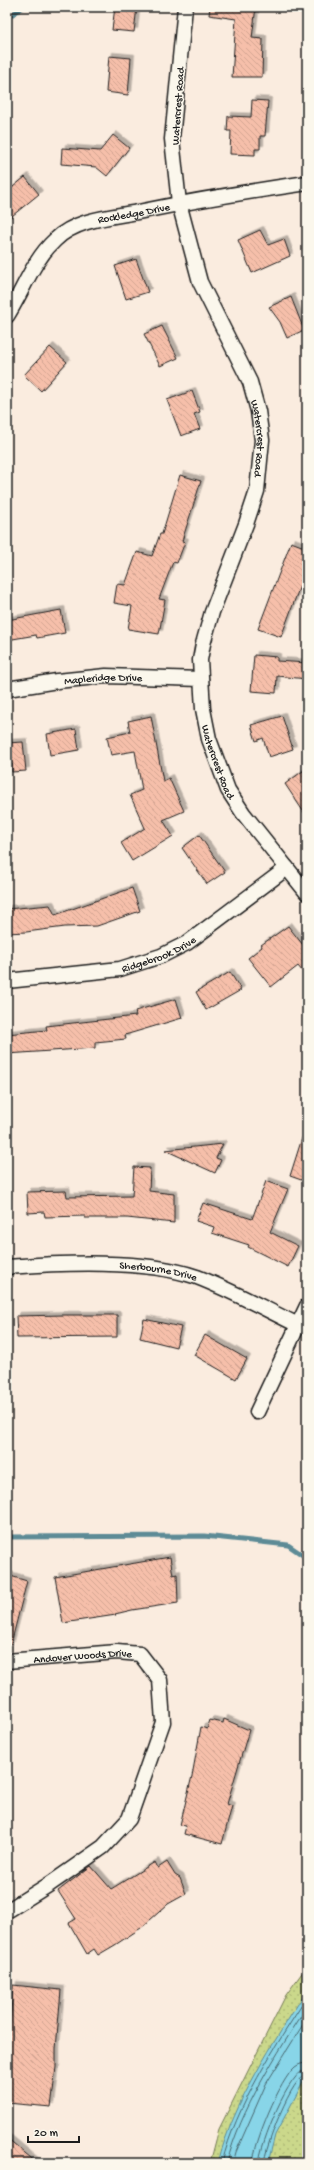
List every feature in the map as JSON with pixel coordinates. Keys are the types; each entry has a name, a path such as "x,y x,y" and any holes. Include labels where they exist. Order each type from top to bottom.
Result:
{"street":[{"name":"Watercrest Road","path":"185,7 172,138 180,203 200,282 250,382 258,411 262,440 256,491 246,524 212,612 202,649 200,679 209,739 228,790 243,813 307,893"},
{"name":"Rockledge Drive","path":"7,316 42,254 56,239 69,230 88,222 180,203 307,183"},
{"name":"Mapleridge Drive","path":"7,689 57,681 106,676 200,679"},
{"name":"Ridgebrook Drive","path":"7,981 120,969 161,956 187,943 287,868"},
{"name":"Sherbourne Drive","path":"7,1267 107,1264 167,1269 209,1282 298,1325"},
{"path":"257,1412 307,1306"},
{"name":"Andover Woods Drive","path":"7,1661 118,1652 140,1654 160,1680 163,1722 129,1818 103,1847 50,1884 7,1911"}],"green space":[{"path":"307,1966 307,2163 210,2163 219,2129 286,1995"}],"water":[{"path":"307,1990 307,2075 275,2135 268,2163 218,2163 225,2140 244,2096 268,2052"}],"building":[{"path":"115,7 137,7 134,32 112,30"},
{"path":"210,7 256,7 252,38 263,39 262,77 232,77 236,19 209,15"},
{"path":"109,56 131,58 128,95 106,92"},
{"path":"252,100 268,101 265,136 260,136 260,149 255,149 255,155 230,154 231,131 227,131 228,116 251,117"},
{"path":"113,135 129,148 107,176 96,167 61,164 62,148 100,151"},
{"path":"25,177 39,194 7,220 7,192"},
{"path":"260,230 268,245 284,239 290,256 252,273 238,240"},
{"path":"136,259 148,292 126,299 115,266"},
{"path":"291,297 304,330 287,338 280,322 269,307"},
{"path":"162,326 178,358 160,366 144,334"},
{"path":"50,347 67,362 41,391 24,375"},
{"path":"192,391 200,412 194,414 200,429 181,436 167,400"},
{"path":"180,475 201,481 182,541 185,542 177,563 173,562 159,599 165,600 159,634 128,629 132,606 114,603 117,584 125,585 137,552 152,556 160,534 162,534"},
{"path":"291,542 307,548 307,567 281,637 258,629"},
{"path":"61,610 65,633 37,638 36,635 7,640 7,620"},
{"path":"254,655 277,657 277,661 307,663 307,679 277,676 276,693 251,691"},
{"path":"151,716 163,781 169,778 184,811 163,820 173,836 132,861 121,843 145,828 130,795 142,790 135,751 111,755 107,737 130,732 128,721"},
{"path":"282,716 293,749 269,757 263,738 256,741 251,725"},
{"path":"76,729 79,750 50,755 47,734"},
{"path":"23,742 26,771 12,772 12,764 7,764 7,743"},
{"path":"307,768 307,817 285,784"},
{"path":"199,835 225,872 207,884 182,848"},
{"path":"132,888 140,911 97,926 65,927 7,933 7,909 50,905 55,915"},
{"path":"288,926 307,950 307,977 298,966 271,987 248,958 262,947 261,945"},
{"path":"230,972 241,990 206,1010 196,992"},
{"path":"176,999 182,1018 125,1035 126,1039 95,1042 95,1048 7,1054 7,1034 47,1030 46,1026 136,1016 135,1011"},
{"path":"304,1132 307,1133 307,1182 290,1176"},
{"path":"223,1144 216,1158 221,1160 215,1173 165,1150"},
{"path":"134,1167 150,1168 149,1191 174,1194 174,1223 127,1218 85,1218 85,1216 45,1217 44,1212 28,1213 27,1192 66,1191 67,1197 132,1196"},
{"path":"266,1181 288,1189 270,1232 298,1246 288,1267 248,1247 249,1245 212,1233 214,1227 196,1221 203,1203 252,1219"},
{"path":"117,1315 117,1337 17,1338 16,1316"},
{"path":"144,1319 181,1327 176,1347 140,1338"},
{"path":"205,1335 247,1359 236,1379 194,1355"},
{"path":"170,1557 173,1575 177,1574 178,1603 63,1623 55,1577"},
{"path":"7,1575 27,1581 11,1644 7,1644"},
{"path":"224,1719 249,1730 227,1804 232,1806 222,1844 184,1834 186,1826 180,1825 192,1776 201,1727 207,1729 210,1720 223,1723"},
{"path":"155,1862 158,1868 167,1862 175,1875 180,1878 186,1894 168,1904 141,1928 115,1945 98,1955 94,1949 87,1954 69,1923 76,1919 58,1891 91,1866 111,1889"},
{"path":"13,1985 61,1990 56,2067 51,2107 7,2103 7,2064"},
{"path":"7,2138 37,2163 7,2163"}],"waterway":[{"path":"7,18 23,7"},
{"path":"7,1537 204,1536 288,1545 307,1558"}]}
